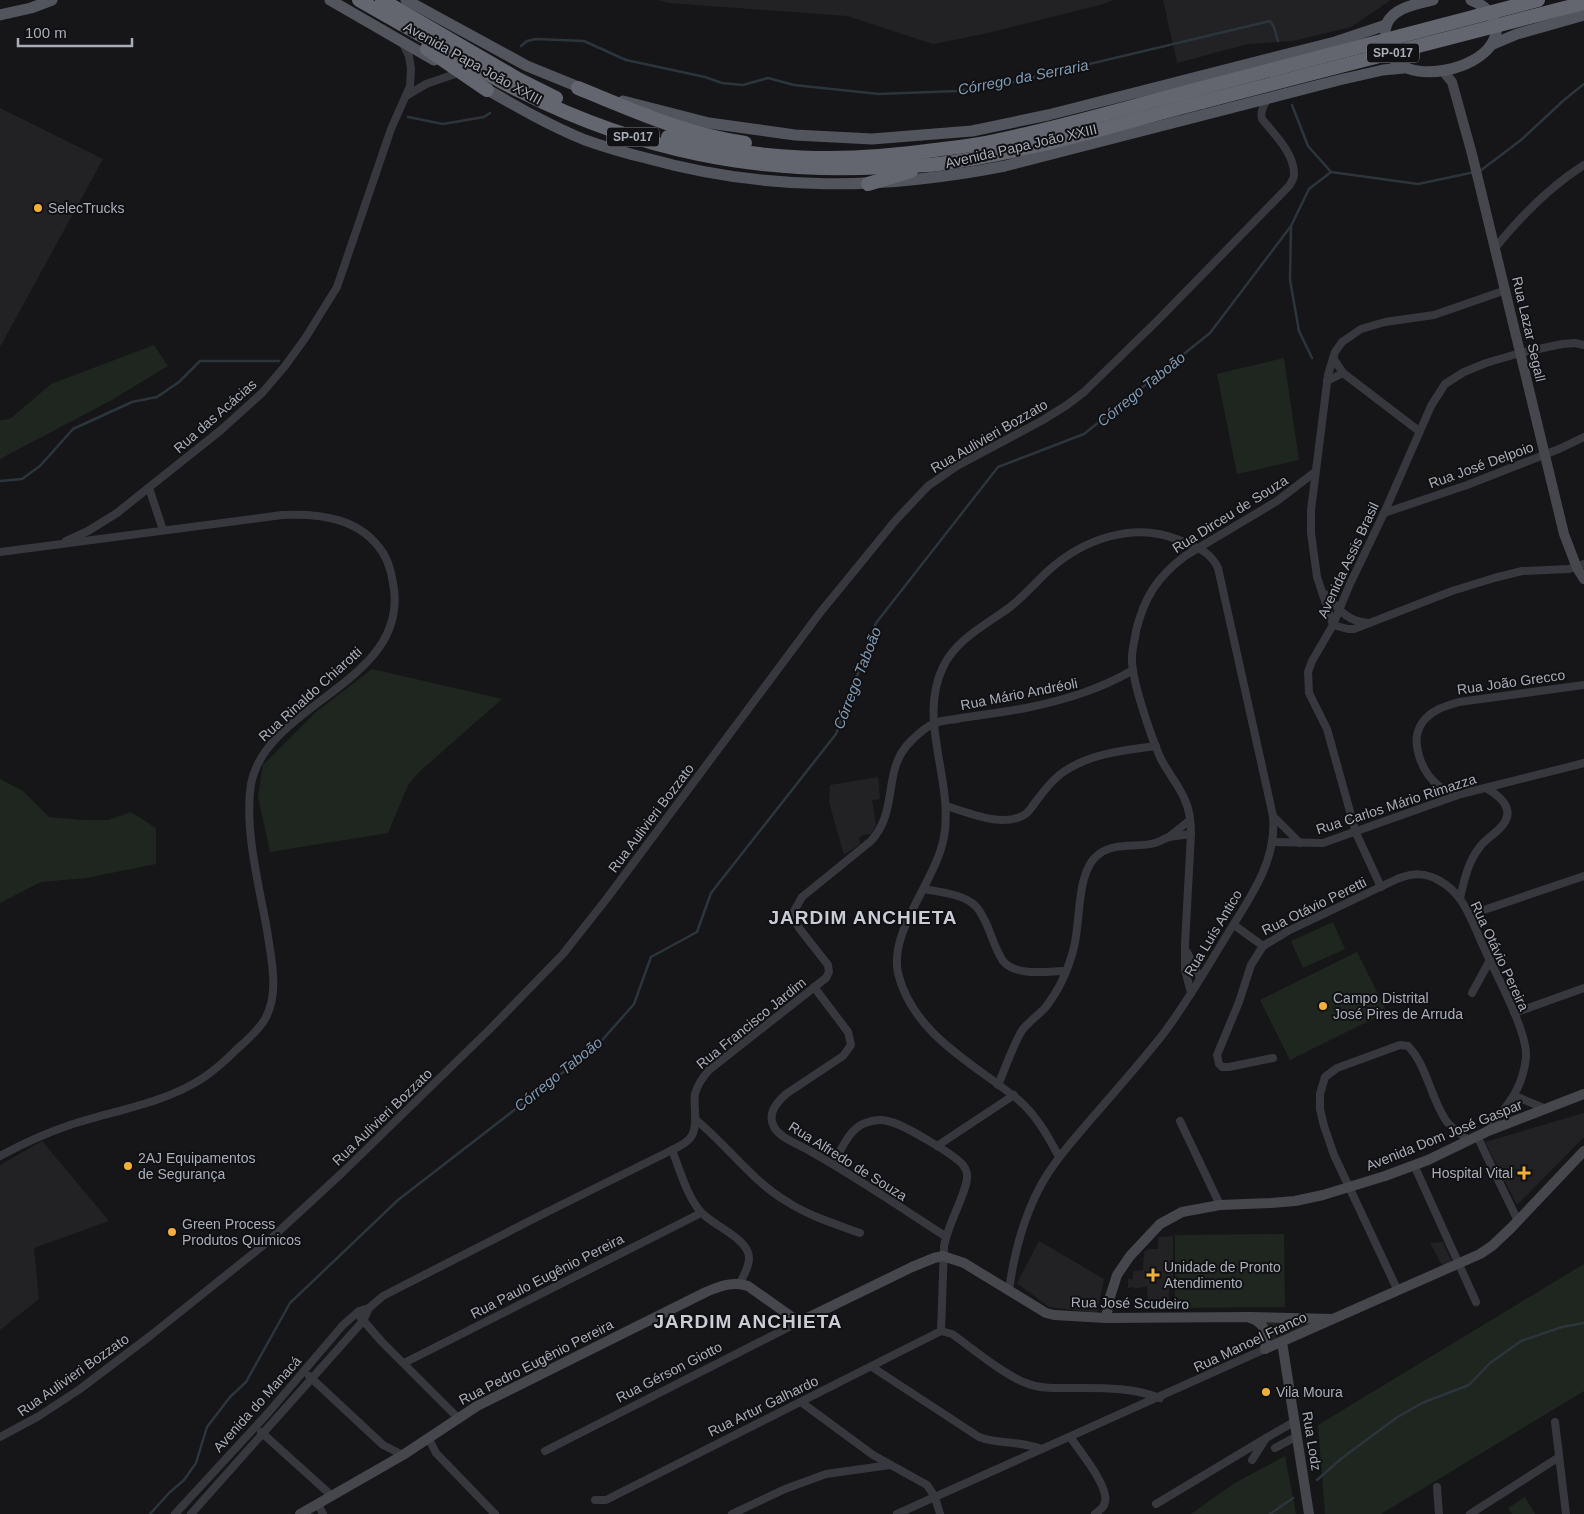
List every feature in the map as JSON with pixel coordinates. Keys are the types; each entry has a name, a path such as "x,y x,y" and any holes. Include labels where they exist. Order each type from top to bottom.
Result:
{"highway":[{"name":"Avenida Papa João XXIII","path":"370,2 522,92 610,130 667,147 724,160 800,168 854,169 936,164 1030,146 1200,95 1538,0"},
{"path":"370,2 399,31 487,90"},
{"name":"Avenida Papa João XXIII","path":"370,2 545,93 594,114 631,127 704,146 801,158 845,159 903,154 997,141 1200,95 1584,3"},
{"path":"578,88 632,112 681,129 731,141 799,149 903,154"},
{"path":"868,184 936,164"}],"main road":[{"path":"0,15 31,8 52,0"},
{"name":"Avenida Papa João XXIII","path":"330,0 487,90 542,120 584,139 610,149 672,166 721,176 803,184 868,184 956,176 1005,166 1372,72 1404,68 1443,71 1472,60 1491,45"},
{"name":"Avenida Papa João XXIII","path":"406,0 512,58 578,88 709,123 763,131 839,138 904,137 972,131 1048,116 1335,42 1386,25"},
{"path":"1404,68 1390,56 1386,44 1386,25 1389,19 1401,10 1433,0"},
{"path":"1475,0 1493,15 1496,29 1491,45"},
{"path":"1491,45 1517,34 1584,16"}],"street":[{"name":"Rua das Acácias","path":"59,544 103,522 221,430 255,400 285,366 306,337 337,286 391,129 410,86 412,69 409,56 402,42"},
{"path":"1452,82 1456,67"},
{"name":"Rua Lazar Segall","path":"1443,71 1452,82 1472,154 1564,534 1581,566 1584,579"},
{"path":"406,96 426,84 458,73"},
{"name":"Rua Aulivieri Bozzato","path":"0,1437 39,1416 80,1388 150,1336 265,1244 343,1172 491,1028 563,954 608,897 819,614 895,521 928,486 957,466 1043,420 1078,396 1158,320 1289,186 1294,177 1293,166 1283,147 1262,120 1261,110 1268,98"},
{"path":"1495,248 1525,213 1555,186 1584,165"},
{"path":"1492,234 1510,231"},
{"path":"1506,290 1434,315 1385,322 1361,329 1342,342 1333,358 1327,382 1315,472 1311,510 1311,534 1317,577 1333,625 1354,629 1452,591 1494,578 1522,571 1562,570 1581,566"},
{"name":"Avenida Assis Brasil","path":"1381,887 1356,833 1327,729 1313,702 1308,682 1308,672 1312,661 1333,625 1419,431 1438,393 1445,384 1464,372 1520,353 1562,344 1576,343 1584,345"},
{"path":"1333,358 1343,373 1419,431"},
{"path":"1327,382 1343,373"},
{"name":"Rua José Delpoio","path":"1384,513 1467,485 1584,437"},
{"name":"Rua Dirceu de Souza","path":"1191,993 1185,970 1190,820 1185,799 1156,746 1133,670 1132,657 1139,619 1154,586 1172,565 1277,501 1315,472"},
{"path":"149,488 163,530"},
{"name":"Rua Rinaldo Chiarotti","path":"0,552 282,515 306,514 345,522 362,530 375,542 385,555 392,576 395,598 391,622 380,646 351,678 277,737 263,753 256,768 251,785 249,809 251,835 272,964 273,986 271,1003 265,1018 250,1037 204,1077 168,1096 69,1126 0,1156"},
{"path":"1059,1157 1042,1126 1014,1095 951,1050 921,1020 904,991 896,963 900,939 940,854 944,837 946,806 944,779 934,723 933,699 943,667 950,656 971,634 1020,599 1062,559 1100,539 1133,532 1156,533 1200,548"},
{"name":"Rua Luís Antico","path":"1009,1290 1017,1245 1025,1219 1041,1184 1059,1157 1160,1038 1191,993 1234,925 1264,871 1273,842 1273,816 1218,568 1214,559 1200,548"},
{"path":"1322,591 1339,610 1357,622 1372,623"},
{"name":"Rua Mário Andréoli","path":"934,723 1025,708 1072,697 1101,687 1133,670"},
{"name":"Rua João Grecco","path":"1460,794 1439,786 1424,769 1420,760 1417,747 1418,736 1421,724 1430,714 1444,706 1459,702 1584,685"},
{"name":"Rua Francisco Jardim","path":"359,1311 369,1308 393,1290 672,1150 691,1137 696,1119 695,1094 703,1077 709,1070 826,978 829,972 828,966 799,928 795,920 794,911 802,897 878,833 888,810 896,762 910,742 934,723"},
{"path":"946,806 989,818 1005,820 1015,818 1026,814 1057,776 1069,768 1095,757 1156,746"},
{"name":"Rua Carlos Mário Rimazza","path":"1273,842 1323,843 1356,833 1460,794 1584,763"},
{"name":"Rua Otávio Pereira","path":"1486,788 1502,799 1506,806 1506,820 1479,848 1472,859 1460,898 1514,1013 1522,1034 1526,1056 1515,1096 1488,1131"},
{"path":"1273,816 1300,843"},
{"path":"1168,838 1190,820"},
{"path":"998,1085 1016,1041 1023,1030 1053,997 1066,970 1079,927 1084,877 1093,859 1099,853 1109,849 1155,843 1168,838 1191,834"},
{"name":"Rua Otávio Peretti","path":"1273,1058 1229,1067 1222,1067 1217,1060 1217,1055 1236,1010 1251,966 1263,946 1288,931 1411,874 1421,873 1440,881 1460,898"},
{"path":"1469,915 1584,876"},
{"path":"924,888 962,898 973,903 981,913 1003,961 1011,968 1028,971 1066,970"},
{"path":"1234,925 1263,946"},
{"name":"Rua Dirceu de Souza","path":"1186,950 1200,978"},
{"path":"1472,993 1490,960"},
{"name":"Rua Alfredo de Souza","path":"814,987 848,1032 851,1045 843,1056 778,1101 771,1119 774,1129 834,1164 945,1236"},
{"path":"1514,1013 1584,988"},
{"path":"1398,1290 1334,1154 1324,1126 1320,1109 1322,1086 1325,1077 1336,1068 1400,1045 1408,1046 1416,1057 1434,1097 1448,1122 1473,1138 1518,1221"},
{"name":"Avenida Dom José Gaspar","path":"1106,1318 1117,1275 1130,1256 1160,1224 1182,1212 1220,1205 1295,1201 1349,1187 1414,1165 1488,1131 1584,1094"},
{"path":"937,1146 1014,1095"},
{"path":"1515,1096 1546,1108"},
{"path":"696,1119 770,1189 785,1200 814,1216 860,1233"},
{"path":"834,1164 856,1128 864,1123 875,1120 893,1122 937,1146 963,1164 968,1177 945,1236 941,1331 952,1334 1014,1378 1026,1384 1051,1388 1130,1390 1160,1398"},
{"path":"1180,1121 1220,1205"},
{"path":"672,1150 691,1197 701,1213 746,1248 750,1259 740,1283 754,1289 799,1322"},
{"name":"Rua Manoel Franco","path":"897,1514 1480,1254 1492,1246 1518,1221 1584,1151"},
{"path":"1414,1165 1476,1302"},
{"name":"Rua Paulo Eugênio Pereira","path":"404,1363 701,1213"},
{"name":"Rua José Scudeiro","path":"943,1256 960,1260 1054,1315 1106,1318 1250,1317 1332,1319"},
{"name":"Rua Gérson Giotto","path":"545,1451 799,1322 918,1264 943,1256"},
{"name":"Rua Pedro Eugênio Pereira","path":"300,1514 390,1463 429,1439 458,1418 491,1399 706,1292 730,1284 740,1283"},
{"name":"Rua Francisco Jardim","path":"363,1321 369,1308"},
{"path":"359,1311 363,1321 458,1418"},
{"name":"Avenida do Manacá","path":"175,1514 254,1428 343,1326 359,1311"},
{"path":"1250,1317 1258,1320 1265,1330 1266,1350"},
{"name":"Avenida do Manacá","path":"191,1514 363,1321"},
{"name":"Rua Artur Galhardo","path":"595,1500 606,1500 941,1331"},
{"name":"Rua Lodz","path":"1282,1342 1309,1514"},
{"path":"872,1367 979,1437 997,1442 1028,1444 1041,1449"},
{"path":"304,1371 383,1445 403,1455"},
{"path":"801,1402 890,1465 927,1485 935,1497 940,1514"},
{"path":"1156,1504 1294,1422"},
{"path":"1555,1422 1566,1514"},
{"path":"254,1428 332,1496"},
{"path":"1274,1448 1297,1436"},
{"path":"1071,1438 1104,1489 1105,1502 1102,1509 1095,1514"},
{"path":"1252,1460 1266,1438"},
{"path":"429,1439 436,1453 495,1514"},
{"path":"383,1445 390,1463"},
{"path":"419,1445 436,1453"},
{"path":"1470,1514 1559,1457"},
{"path":"732,1514 785,1489 826,1474 890,1465"},
{"path":"1437,1487 1439,1514"},
{"path":"318,1504 323,1514"}],"shaded area":[{"path":"657,0 1114,0 988,33 933,44 847,16 669,3"},
{"path":"1163,0 1391,0 1351,27 1293,41 1248,44 1177,63"},
{"name":"SelecTrucks","path":"0,108 103,159 0,347"},
{"path":"154,345 168,366 110,401 0,459 0,420 10,419 51,384"},
{"path":"1284,358 1299,460 1237,474 1217,374"},
{"path":"372,669 502,699 419,772 408,785 388,833 270,852 258,797 263,765 316,712"},
{"path":"878,777 880,799 872,800 876,825 871,834 863,835 859,838 860,844 844,855 829,802 830,785"},
{"path":"0,779 23,791 49,817 108,820 131,812 156,828 156,864 86,878 41,882 0,903"},
{"path":"1333,922 1345,949 1303,968 1291,941"},
{"name":"Campo Distrital José Pires de Arruda","path":"1357,952 1387,1012 1290,1060 1260,1000"},
{"name":"Hospital Vital","path":"1584,1113 1584,1137 1517,1205 1485,1142"},
{"path":"42,1141 109,1221 34,1248 39,1299 0,1330 0,1165"},
{"path":"1284,1234 1285,1307 1175,1308 1175,1235"},
{"name":"Unidade de Pronto Atendimento","path":"1173,1236 1173,1288 1169,1288 1169,1306 1153,1307 1152,1303 1148,1303 1147,1286 1135,1289 1134,1287 1128,1288 1128,1279 1133,1279 1133,1271 1143,1270 1144,1251 1147,1251 1147,1249 1158,1249 1158,1237"},
{"path":"1039,1241 1104,1279 1097,1313 1049,1307 1017,1283"},
{"path":"1443,1242 1452,1262 1442,1265 1430,1243"},
{"path":"1584,1264 1584,1391 1381,1514 1325,1514 1318,1425"},
{"path":"1264,1321 1315,1322 1271,1344"},
{"path":"1285,1456 1296,1514 1191,1514 1233,1484"},
{"path":"1525,1497 1535,1514 1512,1514 1508,1508"}],"waterway":[{"name":"Córrego da Serraria","path":"521,46 527,41 536,39 584,41 626,60 705,77 722,83 743,85 768,78 794,85 879,94 957,91 1001,85 1270,21 1278,41"},
{"name":"Córrego Taboão","path":"1480,171 1521,140 1584,84"},
{"name":"Córrego da Serraria","path":"1292,105 1308,146 1331,172"},
{"name":"Córrego da Serraria","path":"408,117 443,124 484,117 490,113"},
{"name":"Córrego Taboão","path":"150,1514 184,1480 196,1463 207,1427 230,1397 246,1382 290,1303 398,1200 597,1046 634,1004 651,957 697,932 711,893 836,734 876,623 998,467 1084,434 1210,333 1291,226 1309,189 1331,172 1418,184 1475,172"},
{"path":"1291,226 1290,280 1299,331 1312,358"},
{"path":"0,481 22,479 40,466 73,429 132,402 157,397 179,382 200,361 279,361"},
{"path":"1317,1480 1342,1458 1396,1418 1422,1403 1469,1385 1490,1363 1521,1341 1562,1327 1584,1323"},
{"path":"1270,1514 1293,1498"}],"place":[{"name":"SelecTrucks","path":"38,208"},
{"name":"Campo Distrital José Pires de Arruda","path":"1323,1006"},
{"name":"2AJ Equipamentos de Segurança","path":"128,1166"},
{"name":"Hospital Vital","path":"1524,1173"},
{"name":"Green Process Produtos Químicos","path":"172,1232"},
{"name":"Unidade de Pronto Atendimento","path":"1153,1275"},
{"name":"Vila Moura","path":"1266,1392"}],"district":[{"name":"JARDIM ANCHIETA","path":"863,917"},
{"name":"JARDIM ANCHIETA","path":"748,1321"}]}
